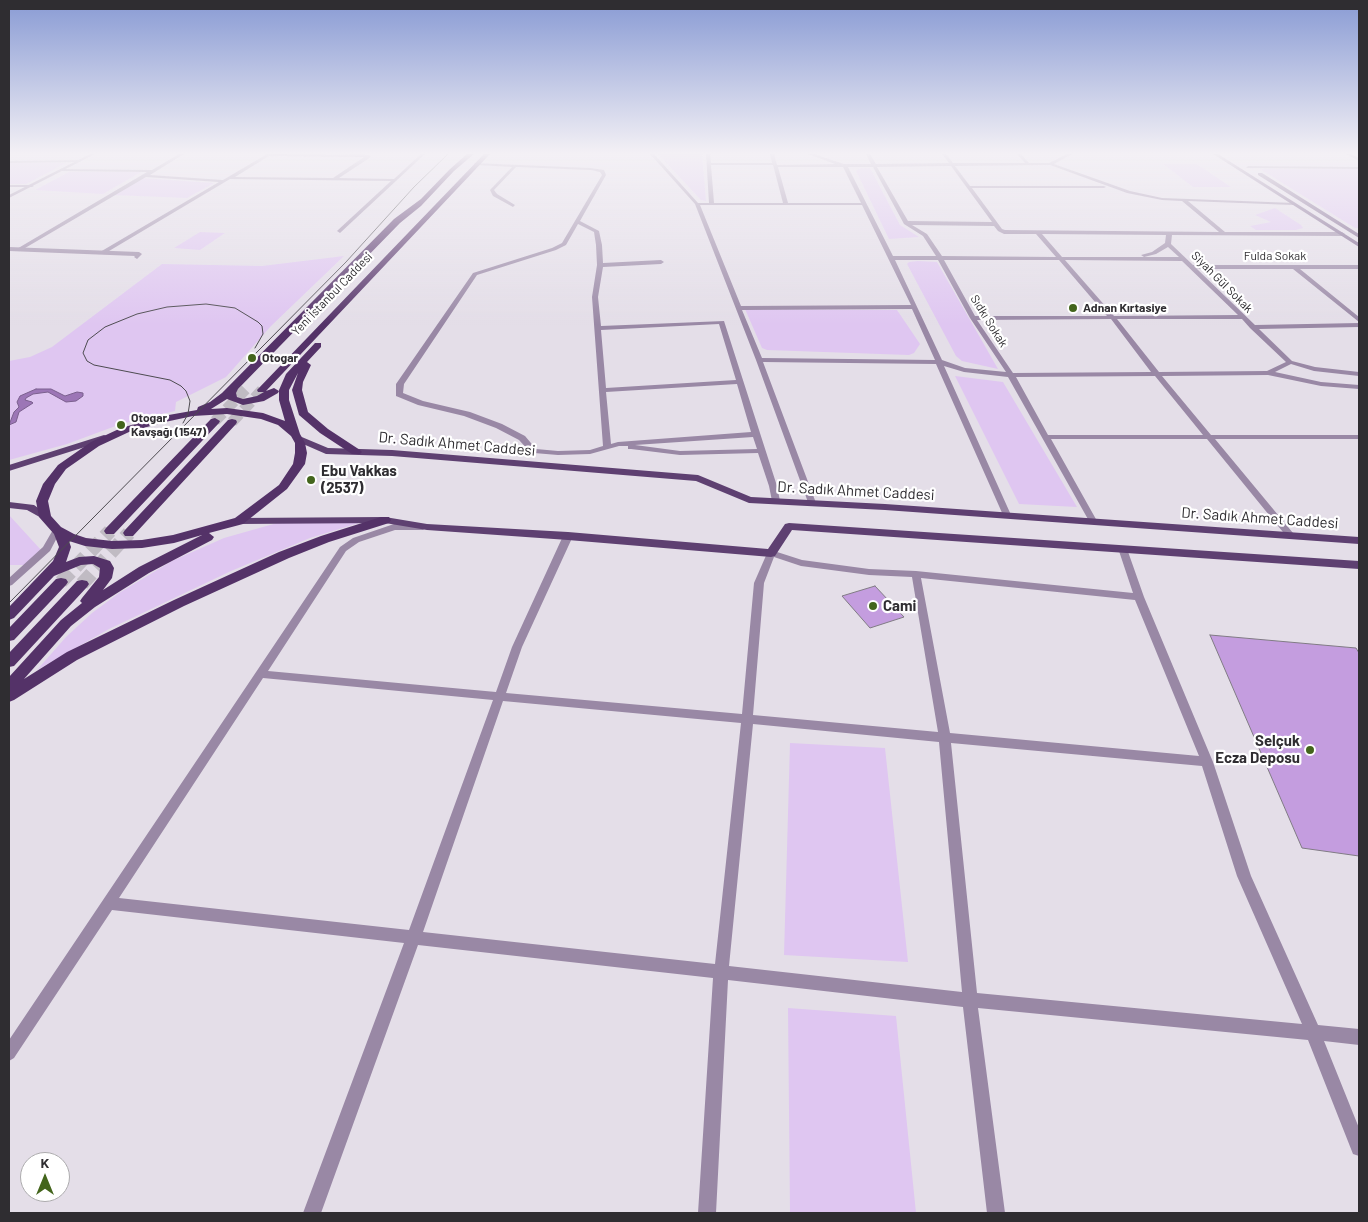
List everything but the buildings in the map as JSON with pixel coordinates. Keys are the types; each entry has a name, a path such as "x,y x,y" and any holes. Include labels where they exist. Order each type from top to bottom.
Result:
{"highway":[{"path":"9,615 59,563 64,550 64,542 58,531 45,517 42,501 49,484 55,476 83,452 113,435 214,404 233,389 397,221 410,211"},
{"name":"Yeni İstanbul Caddesi","path":"266,368 414,211"},
{"name":"Yeni İstanbul Caddesi","path":"262,390 432,211"},
{"path":"233,389 230,396 234,400 255,401 271,394 434,217 437,211"},
{"path":"319,343 298,382 299,406 310,420 356,452"},
{"path":"66,623 128,579 235,522 270,498 293,475 299,464 301,453 284,400 286,385 291,374"},
{"path":"181,415 213,411 252,413 282,423 296,436"},
{"path":"110,531 214,421"},
{"path":"129,533 232,422"},
{"path":"9,696 80,652 187,599 312,544 385,520"},
{"path":"58,531 85,542 127,545 174,539 235,522"},
{"path":"9,686 94,594 105,578 107,568 100,562 87,560 70,564 50,573"},
{"path":"9,636 61,582"},
{"path":"9,662 82,584"}],"main road":[{"path":"1304,211 1359,245"},
{"path":"1319,211 1359,236"},
{"path":"9,468 68,451 113,435"},
{"name":"Dr. Sadık Ahmet Caddesi","path":"296,436 325,450 676,475 709,481 738,497 749,500 1007,515 1359,540"},
{"path":"9,505 30,507 45,517"},
{"path":"235,522 385,520 427,527 568,536 771,553 789,526 1359,565"}],"street":[{"path":"18,250 83,211"},
{"path":"102,253 173,211"},
{"path":"340,231 362,211"},
{"path":"584,211 564,244 554,249 475,274 400,384 399,394 421,403 467,414 499,426 522,438 534,451 558,454 590,452 618,444 756,434"},
{"path":"700,211 759,360 812,503"},
{"path":"868,211 892,258 940,362 1007,515"},
{"name":"Sıdkı Sokak","path":"900,211 906,223 925,235 940,258 973,318 1010,375 1093,521"},
{"path":"988,211 997,224"},
{"path":"1196,211 1225,234"},
{"path":"578,222 596,231 600,265 595,297 607,447"},
{"path":"906,223 997,224"},
{"name":"Siyah Gül Sokak","path":"997,224 1000,230 1004,232 1038,233 1342,234"},
{"path":"1038,233 1112,317 1290,535"},
{"path":"1131,259 1154,253 1168,244 1169,233"},
{"name":"Siyah Gül Sokak","path":"1168,244 1252,328 1290,362"},
{"path":"9,250 139,254 137,257 9,254"},
{"path":"892,258 1183,259"},
{"path":"600,265 661,262"},
{"name":"Fulda Sokak","path":"1191,267 1359,267"},
{"path":"1294,267 1359,320"},
{"path":"738,308 915,308"},
{"path":"973,318 1241,317"},
{"path":"598,328 722,322 776,501"},
{"path":"1252,328 1359,325"},
{"path":"759,360 940,362 964,370 1010,375 1268,373 1321,384 1359,387"},
{"path":"1268,373 1290,362 1314,369 1359,374"},
{"path":"602,390 741,382"},
{"path":"1046,437 1359,437"},
{"path":"618,444 680,454 762,451"},
{"path":"9,1053 343,549 356,540 394,527 427,527"},
{"path":"9,583 47,549 58,531"},
{"path":"312,1213 414,936 516,647 568,536"},
{"path":"1123,548 1139,597 1207,762 1244,876 1313,1032 1359,1148"},
{"path":"706,1213 721,973 759,583 771,553 801,563 869,572 916,574 1139,597"},
{"path":"916,574 945,739 970,1000 996,1213"},
{"path":"260,674 1207,762"},
{"path":"108,903 970,1000 1359,1037"}],"shaded area":[{"path":"875,211 893,211 900,225 919,237 889,239"},
{"path":"1266,211 1280,211 1303,228 1296,230 1256,230 1250,226 1271,222 1255,215"},
{"path":"1328,211 1359,211 1359,228 1355,228"},
{"path":"200,232 225,233 200,250 174,248"},
{"path":"344,256 271,326 226,377 176,402 175,411 121,424 67,444 9,460 9,361 30,357 52,347 162,264 262,266"},
{"path":"918,261 937,262 998,369 962,361 956,356 907,264"},
{"path":"745,309 897,310 920,344 914,353 909,355 767,350 762,348"},
{"path":"955,376 1003,382 1077,507 1019,504"},
{"path":"36,389 51,389 65,396 77,392 83,393 83,396 76,401 66,402 48,392 33,394 25,400 33,403 19,412 16,422 9,425 14,412 19,407 17,402 20,396"},
{"path":"9,515 41,550 27,565 9,565"},
{"path":"277,523 359,523 310,538 231,571 109,629 37,670 66,637 92,613 119,593 172,561 224,538"},
{"path":"790,743 885,748 908,962 784,955"},
{"path":"788,1008 896,1016 916,1213 790,1213"}],"tunnel":[{"path":"215,421 246,389"},
{"path":"232,422 262,390"},
{"path":"61,582 110,531"},
{"path":"82,584 129,533"}],"tram line":[{"path":"9,603 346,262 392,211"},
{"path":"183,423 188,414 190,401 186,391 181,386 170,380 94,365 87,361 83,353 88,340 105,327 137,314 167,307 206,304 235,308 258,322 262,326 263,334 255,348"}],"place":[{"name":"Adnan Kırtasiye","path":"1073,308"},
{"name":"Otogar","path":"252,358"},
{"name":"Otogar Kavşağı (1547)","path":"121,425"},
{"name":"Ebu Vakkas (2537)","path":"311,480"},
{"name":"Cami","path":"873,606"},
{"name":"Selçuk Ecza Deposu","path":"1310,750"}]}
